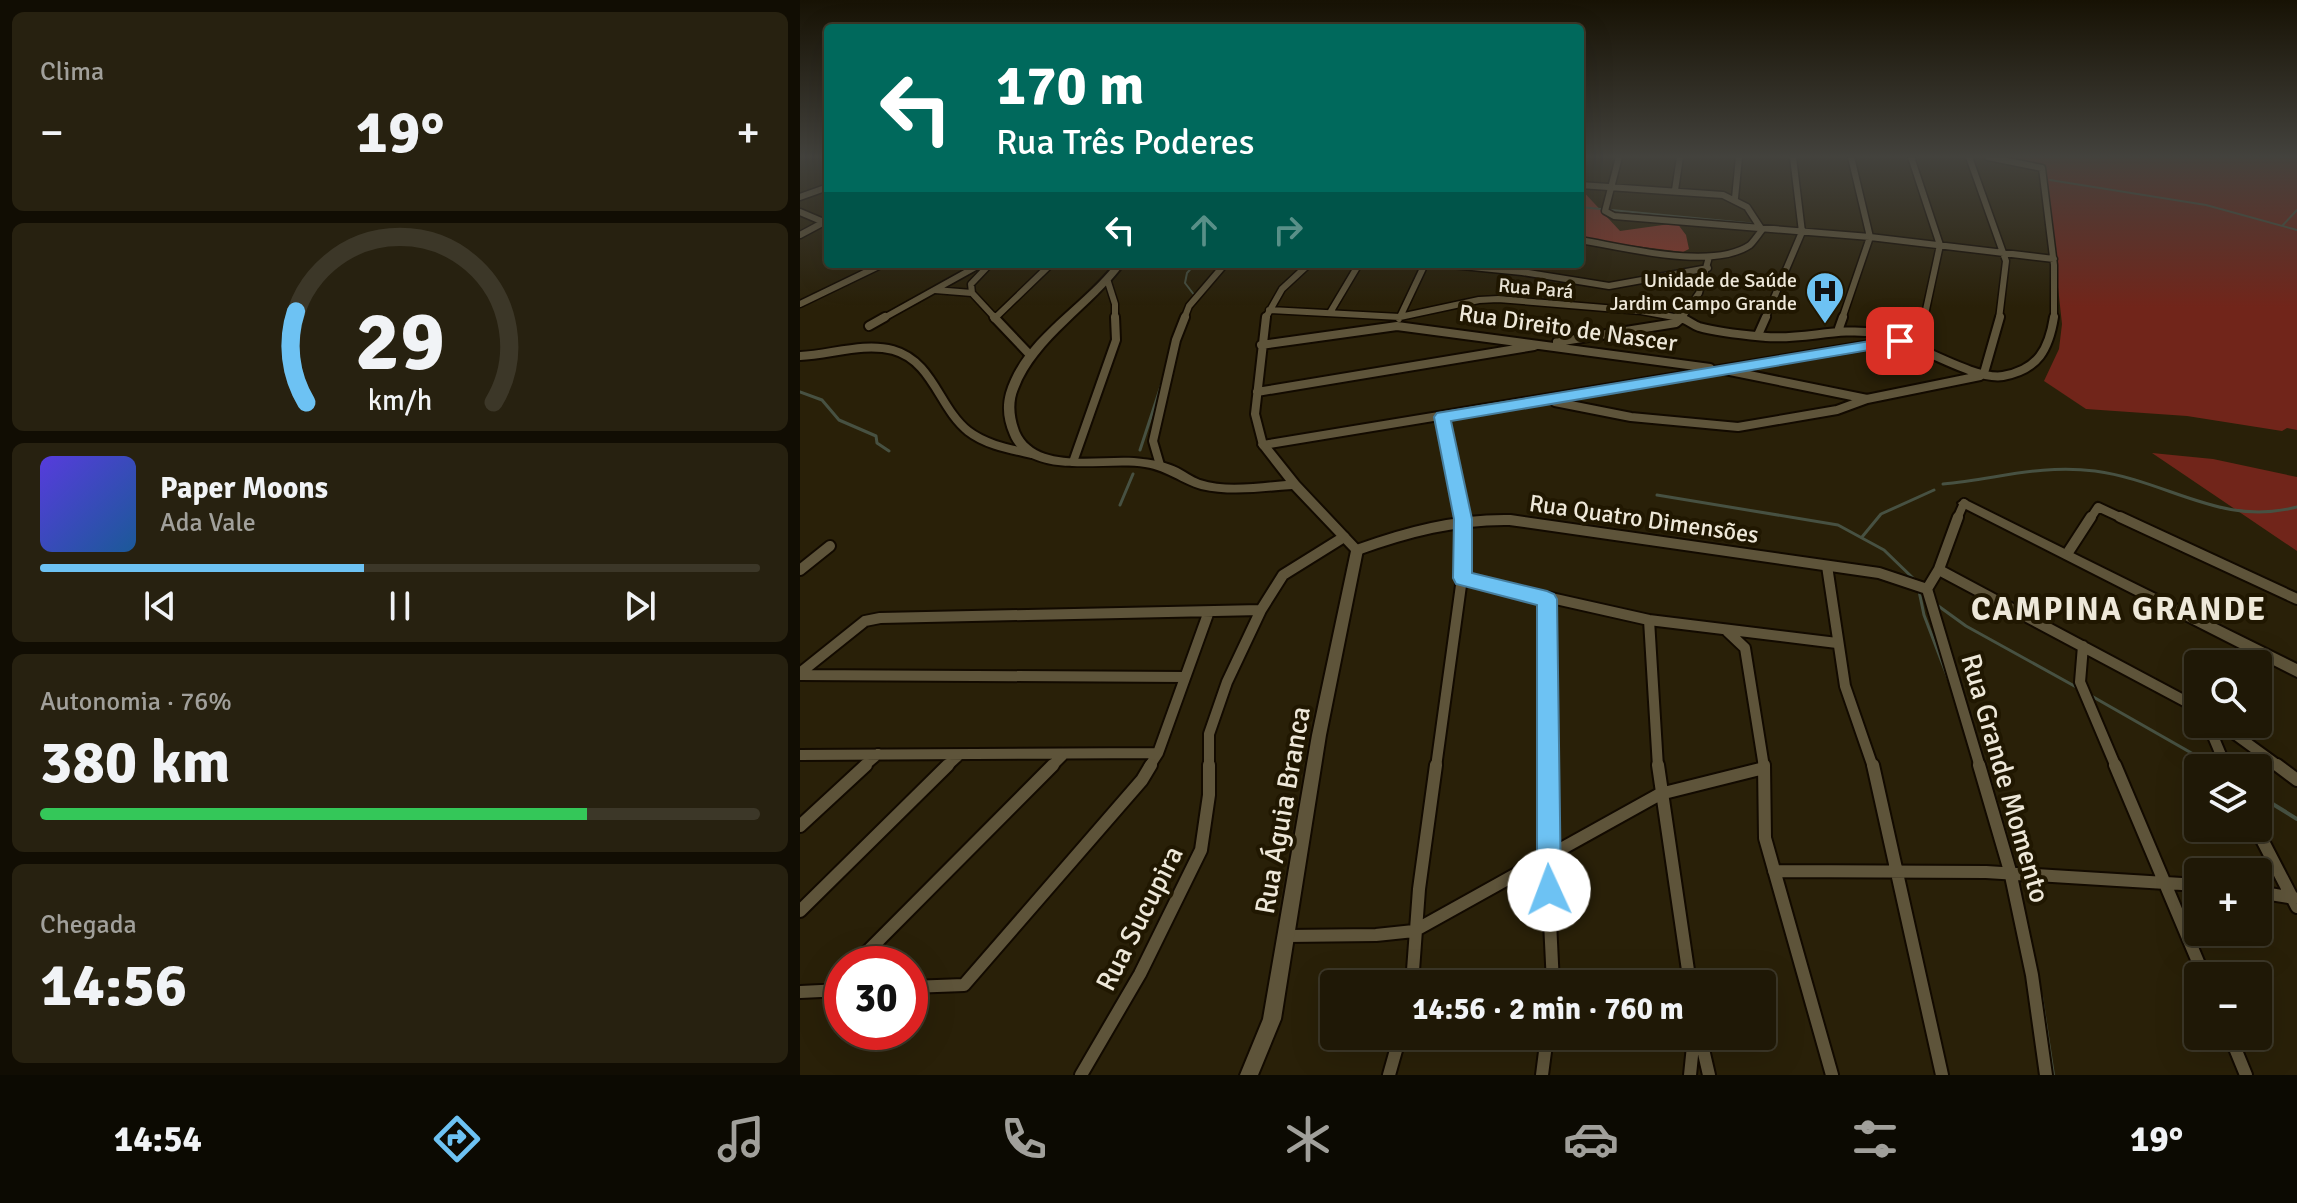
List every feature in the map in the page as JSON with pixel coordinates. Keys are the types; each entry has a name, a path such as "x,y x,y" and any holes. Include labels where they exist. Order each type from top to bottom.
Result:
{"street":[{"path":"1606,207 1605,211 1614,216 1870,237 2054,259"},
{"path":"1747,207 1762,230"},
{"path":"1758,335 1802,232 1799,207"},
{"path":"1838,331 1870,237 1863,207"},
{"path":"1263,445 1900,341 1918,334 1922,327 1940,245 1928,207"},
{"path":"1984,373 2007,275 1986,207"},
{"path":"1548,400 1631,417 1738,427 1837,410 1867,399 1965,381 1984,373 2007,376 2042,357 2050,341 2054,315 2054,259 2047,207"},
{"path":"800,212 824,221"},
{"path":"800,235 824,223"},
{"path":"1584,241 1709,257 1750,247 1762,230"},
{"path":"1257,392 1663,326 1683,318 1708,268 1709,257"},
{"path":"800,304 875,268"},
{"path":"869,326 974,268"},
{"path":"986,268 971,284 972,293 1031,356"},
{"path":"994,319 1047,268"},
{"path":"1032,454 1016,439 1009,402 1014,386 1031,356 1049,334 1108,282 1117,268"},
{"path":"1160,465 1154,455 1153,441 1176,340 1189,306 1222,268"},
{"path":"1304,268 1289,281 1269,310 1263,325 1255,421 1263,445 1295,485 1357,550"},
{"path":"1331,311 1357,268"},
{"path":"1398,322 1423,268"},
{"path":"1482,268 1609,286 1708,268"},
{"path":"1073,462 1116,340 1115,304 1108,282"},
{"path":"934,290 972,293"},
{"name":"Rua Pará","path":"1269,310 1331,311 1398,322 1479,300 1498,299 1641,311 1683,318 1705,328 1758,335 1799,337 1838,331 1866,331 1984,373"},
{"name":"Rua Direito de Nascer","path":"1261,345 1398,322 1718,369 1867,399"},
{"path":"800,356 831,355 859,348 902,353 939,389 959,422 969,431 1009,449 1064,464 1126,460 1160,465 1210,486 1295,485"},
{"path":"1415,970 1414,931 1462,578 1463,519 1442,417"},
{"path":"1927,589 1941,571 1955,522 1964,503 2297,671"},
{"path":"2067,554 2098,507 2297,599"},
{"name":"Rua Quatro Dimensões","path":"1357,550 1398,534 1463,519 1510,520 1879,573 1927,589"},
{"name":"Rua Sucupira","path":"1081,1075 1140,974 1201,850 1209,795 1209,734 1227,682 1261,610 1283,575 1344,537"},
{"path":"800,570 830,546"},
{"name":"Rua Águia Branca","path":"1249,1075 1272,1019 1319,735 1357,550"},
{"path":"1827,566 1845,686 1875,772 1942,1075"},
{"path":"1941,571 2184,700"},
{"path":"1462,578 1649,620 1837,643"},
{"name":"Rua Grande Momento","path":"1927,589 2010,871 2032,975 2046,1075"},
{"path":"1547,599 1547,859 1552,970"},
{"path":"800,674 865,621 880,618 1208,614 1261,610"},
{"path":"928,986 964,985 1142,780 1158,753 1208,614"},
{"path":"1649,620 1660,794 1688,970"},
{"path":"1727,631 1745,648 1764,768 1765,838 1832,1075"},
{"path":"2083,646 2079,660 2080,682 2198,962"},
{"path":"800,674 1185,677"},
{"path":"2240,738 2297,780"},
{"path":"800,755 1158,753"},
{"path":"800,826 878,754"},
{"path":"873,946 1064,754"},
{"path":"800,911 959,755"},
{"path":"1287,936 1414,931 1660,794 1764,768"},
{"path":"2263,842 2295,901"},
{"path":"1774,871 1894,867 2010,871 2184,884"},
{"path":"2272,895 2295,901"},
{"path":"800,992 824,991"},
{"path":"1389,1075 1396,1050"},
{"path":"1542,1075 1545,1050"},
{"path":"1690,1075 1694,1050"},
{"path":"1701,1050 1709,1075"},
{"path":"2236,1050 2246,1075"}],"shaded area":[{"path":"1584,207 1598,207 1620,231 1677,223 1686,235 1689,249 1683,252 1584,240"},
{"path":"2049,207 2297,207 2297,430 2287,428 2282,431 2187,416 2086,409 2044,381 2059,349 2062,324"},
{"path":"2152,453 2213,459 2297,477 2297,551"}],"waterway":[{"path":"1584,207 1757,224"},
{"path":"2214,207 2297,230"},
{"path":"2283,225 2297,210"},
{"path":"1191,268 1185,283 1195,296"},
{"path":"1140,450 1165,374"},
{"path":"800,392 822,400 839,420 876,436 877,443 889,451"},
{"path":"1943,484 2075,469 2122,476 2219,507 2270,512 2297,507"},
{"path":"1120,505 1133,474"},
{"path":"1862,537 1881,514 1934,490"},
{"path":"1657,495 1838,525 1884,550 1916,581"},
{"path":"1919,591 1924,615 1951,686"},
{"path":"1937,605 1966,626 2078,688"},
{"path":"2088,694 2193,754"},
{"path":"2272,804 2297,819"},
{"path":"2041,996 2053,1075"}],"place":[{"name":"Unidade de Saúde Jardim Campo Grande","path":"1825,325"}],"district":[{"name":"CAMPINA GRANDE","path":"2119,609"}],"route":[{"path":"1549,890 1547,599 1462,578 1463,519 1442,417 1900,341"}]}
